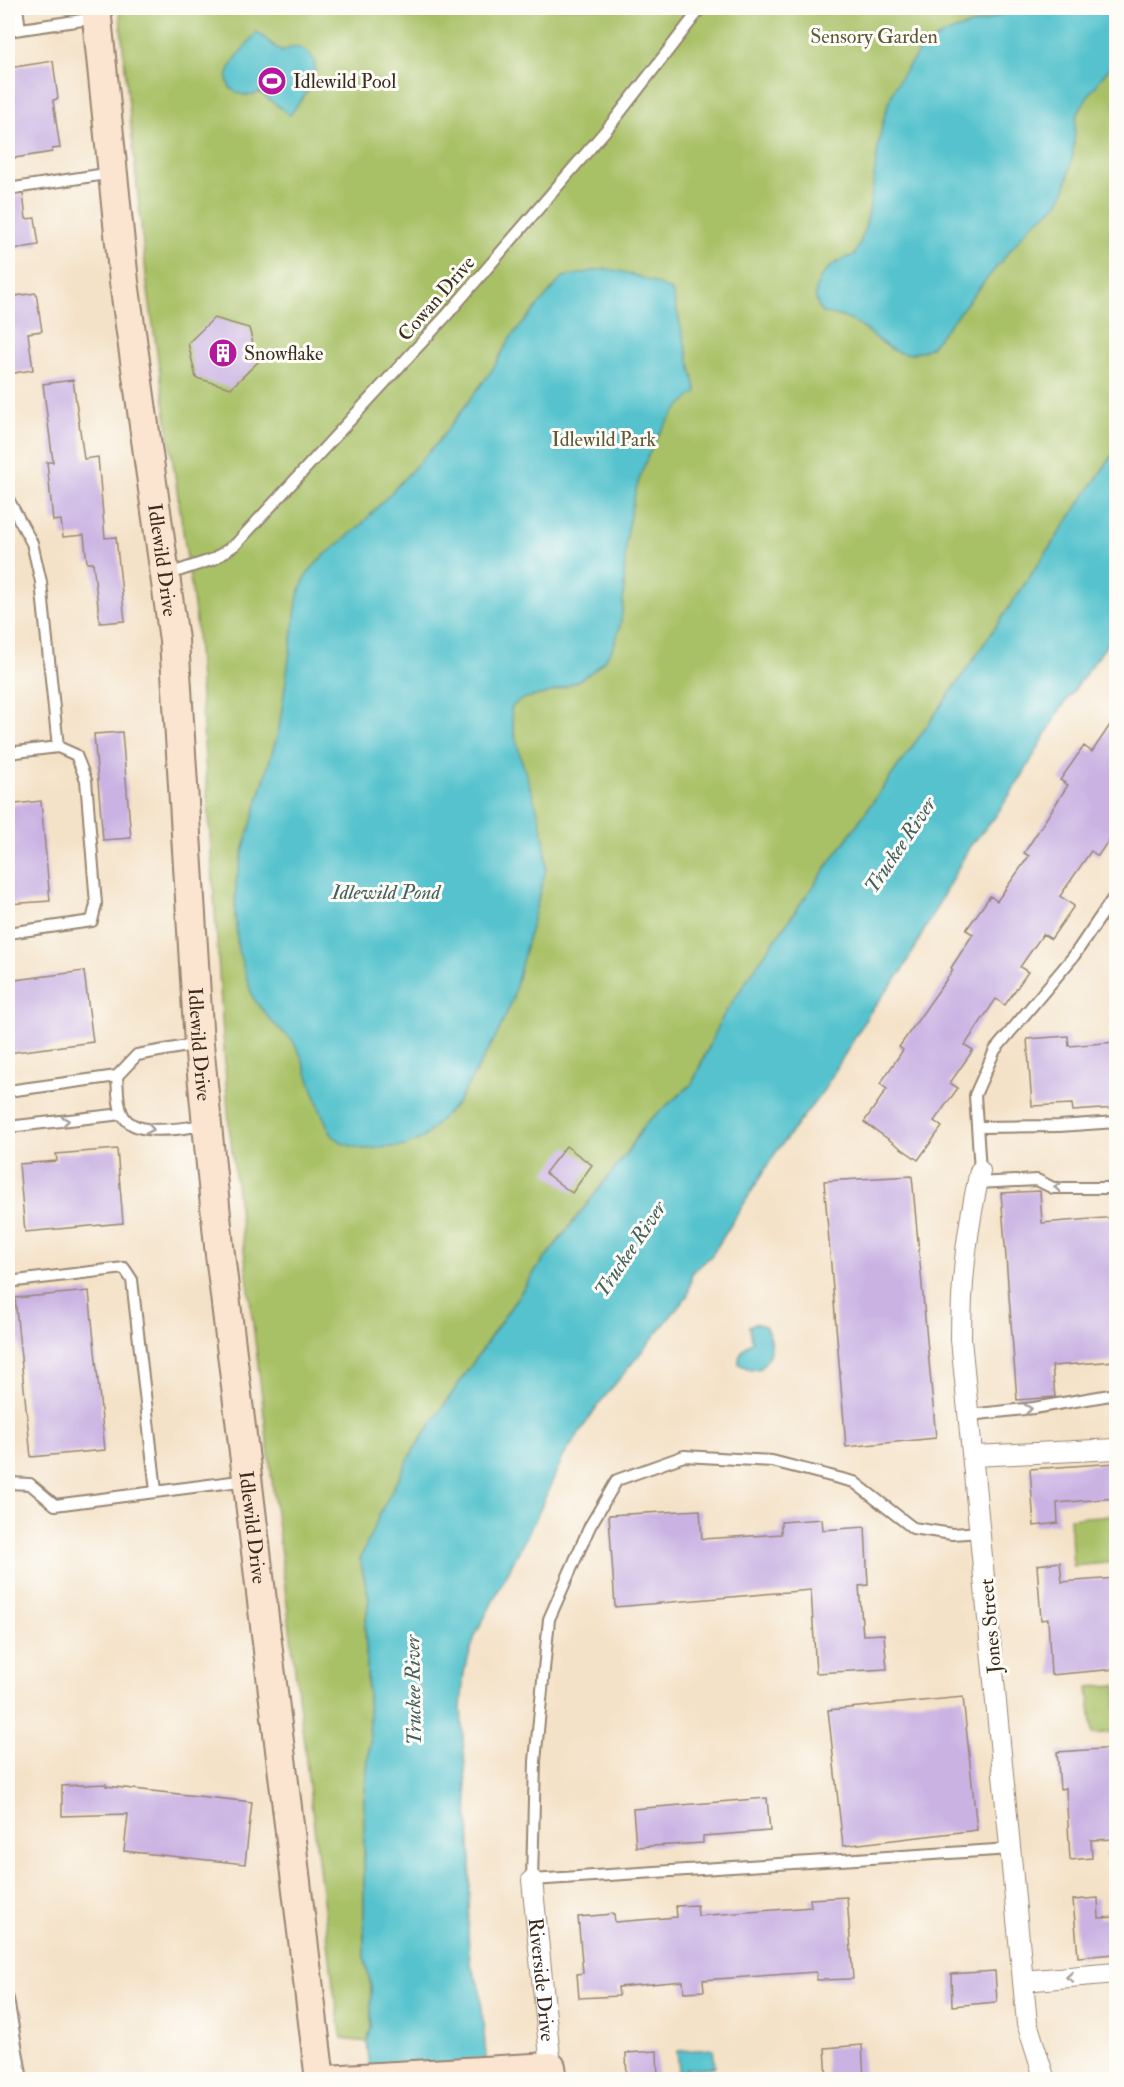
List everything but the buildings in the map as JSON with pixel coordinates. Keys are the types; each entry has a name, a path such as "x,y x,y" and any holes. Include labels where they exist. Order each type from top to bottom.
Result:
{"street":[{"name":"Idlewild Drive","path":"96,13 124,282 166,575 178,685 199,1044 206,1125 247,1480 329,2079"},
{"name":"Jones Street","path":"979,1177 966,1237 961,1290 961,1339 1027,2023 1045,2079"},
{"path":"974,1456 1116,1449"},
{"name":"Riverside Drive","path":"532,1880 552,2073"},
{"path":"1023,1981 1116,1972"},
{"path":"329,2079 523,2068 552,2073"}],"lane":[{"path":"17,8 20,29"},
{"name":"Cowan Drive","path":"166,575 214,559 237,544 446,316 612,123 701,8"},
{"path":"8,31 96,13"},
{"path":"8,189 112,173"},
{"path":"8,499 32,543 41,582 58,747"},
{"path":"8,753 58,747 76,755 86,780 96,904 92,921 8,933"},
{"path":"1116,894 1073,957 995,1050 975,1095 979,1177 1037,1180 1053,1188 1116,1188"},
{"path":"8,1091 117,1076 137,1055 199,1044"},
{"path":"117,1076 122,1114 130,1125 157,1131 206,1125"},
{"path":"8,1127 122,1114"},
{"path":"977,1127 1059,1126 1116,1122"},
{"path":"8,1282 124,1268 132,1280 156,1491"},
{"path":"969,1415 1034,1408 1116,1394"},
{"path":"981,1532 952,1534 913,1528 854,1482 772,1461 684,1456 617,1480 590,1526 549,1619 535,1761 532,1880 1011,1849"},
{"path":"8,1483 30,1484 55,1505 247,1480"},
{"path":"8,1999 10,2027 22,2079"}],"green space":[{"name":"Idlewild Park","path":"119,8 1116,8 1116,450 956,685 757,965 704,1056 692,1084 646,1123 626,1154 536,1270 413,1451 360,1559 369,1599 365,1627 370,1741 364,1802 364,1955 371,1987 371,2028 367,2042 342,2039 334,1991 229,1126 196,620 147,284"},
{"path":"1116,1515 1116,1562 1073,1566 1070,1518"},
{"path":"1116,1685 1116,1732 1093,1734 1088,1687"},
{"path":"1107,1853 1116,1853 1116,1902 1111,1902"}],"water":[{"path":"1016,8 1116,8 1116,59 1088,96 1076,117 1073,154 1065,190 1058,204 1031,225 931,347 907,354 898,352 850,320 822,313 817,303 817,284 828,269 854,255 860,242 868,214 881,129 891,95 909,65 920,51 945,34"},
{"path":"257,32 282,52 287,49 301,48 309,53 315,62 314,82 290,115 259,92 254,95 245,95 229,86 227,79 229,70"},
{"name":"Idlewild Pond","path":"604,269 630,274 672,291 697,392 665,425 643,467 630,514 621,620 609,654 597,668 574,683 523,699 511,709 518,749 542,828 546,869 512,1001 497,1035 458,1102 423,1138 405,1146 364,1149 344,1144 332,1135 321,1112 301,1056 292,1040 271,1021 253,998 238,950 235,913 236,881 279,729 298,595 307,574 320,559 358,528 438,442 492,370 511,337 563,277"},
{"name":"Truckee River","path":"1116,450 1116,632 1061,708 1022,776 995,817 970,846 902,971 870,1012 823,1091 776,1152 712,1255 692,1273 688,1295 598,1405 563,1457 537,1516 475,1636 464,1672 461,1708 471,1860 468,1934 470,1964 480,1988 488,2079 371,2079 367,2042 371,2028 371,1987 364,1955 364,1802 370,1741 365,1627 369,1599 360,1559 381,1511 413,1451 536,1270 626,1154 646,1123 692,1084 723,1016 757,965 956,685"},
{"path":"755,1323 765,1326 771,1347 761,1368 751,1370 739,1364 739,1360 752,1341 749,1326"},
{"path":"713,2049 715,2067 686,2069 686,2072 694,2072 695,2079 675,2079 675,2072 679,2071 677,2051"}],"place":[{"name":"Idlewild Pool","path":"272,81"},
{"name":"Snowflake","path":"223,353"}],"park label":[{"name":"Sensory Garden","path":"874,36"}]}
